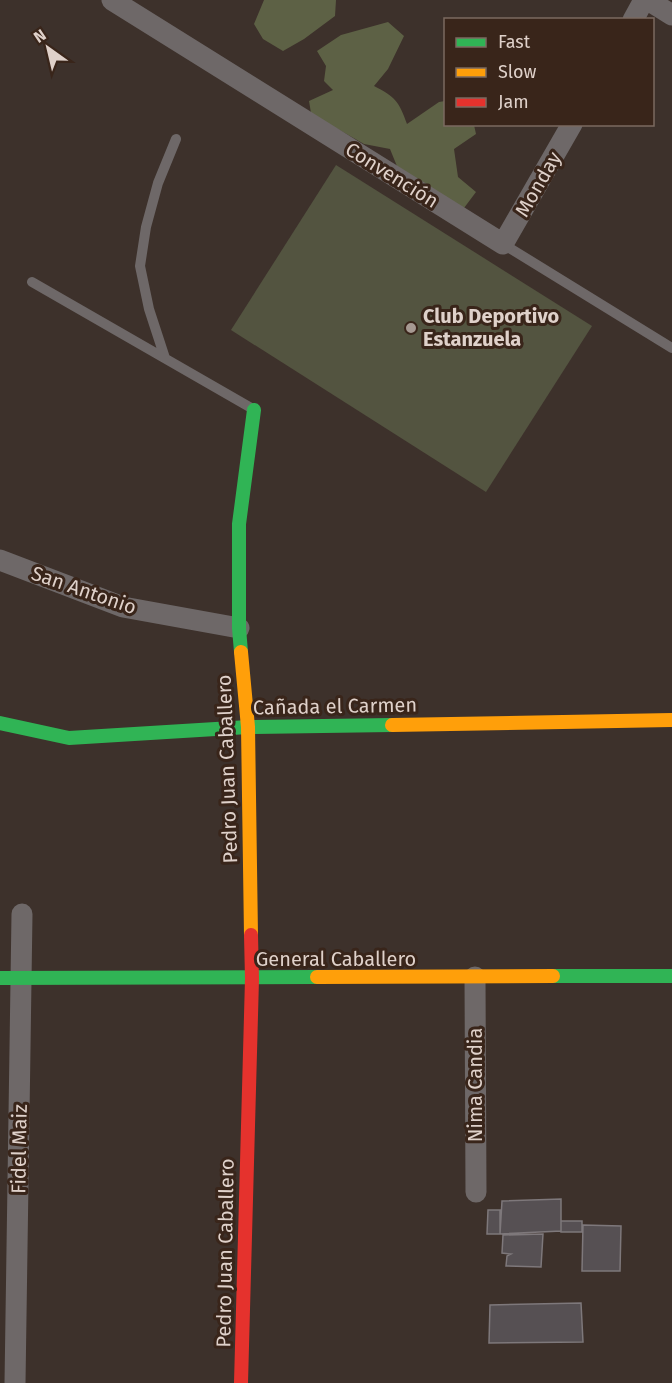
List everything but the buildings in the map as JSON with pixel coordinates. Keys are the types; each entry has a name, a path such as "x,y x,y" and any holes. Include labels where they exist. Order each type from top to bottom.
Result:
{"street":[{"name":"Convención","path":"112,0 503,244"},
{"path":"634,18 646,0 672,15"},
{"name":"Monday","path":"503,244 571,126"},
{"name":"Pedro Juan Caballero","path":"241,1383 252,979 248,727 239,628 239,524 254,410"},
{"name":"San Antonio","path":"0,560 123,607 239,628"},
{"name":"Cañada el Carmen","path":"0,723 69,738 248,727 672,720"},
{"name":"Fidel Maiz","path":"15,1383 22,914"},
{"name":"General Caballero","path":"0,978 672,976"},
{"name":"Nima Candia","path":"475,977 476,1192"}],"lane":[{"path":"165,358 149,309 140,266 146,227 158,183 176,139"},
{"name":"Convención","path":"503,244 672,348"},
{"name":"Pedro Juan Caballero","path":"32,282 254,410"}],"green space":[{"path":"264,0 336,0 335,16 283,51 263,39 254,24"},
{"path":"388,22 404,36 388,69 374,86 395,100 407,124 439,102 444,101 444,126 474,126 476,134 454,149 458,177 476,192 464,208 403,181 390,149 364,144 336,128 314,131 309,101 333,90 324,81 326,66 317,51 341,35"},
{"name":"Club Deportivo Estanzuela","path":"336,165 592,326 486,492 231,330"}],"traffic: fast":[{"path":"241,652 239,524 254,410"},
{"path":"0,723 69,738 248,727 392,725"},
{"path":"553,976 672,976"},
{"path":"0,978 317,977"}],"traffic: slow":[{"path":"241,652 248,727 251,935"},
{"path":"392,725 672,720"},
{"path":"317,977 553,976"}],"traffic: jam":[{"path":"241,1383 252,979 251,935"}],"place":[{"name":"Club Deportivo Estanzuela","path":"411,328"}]}
